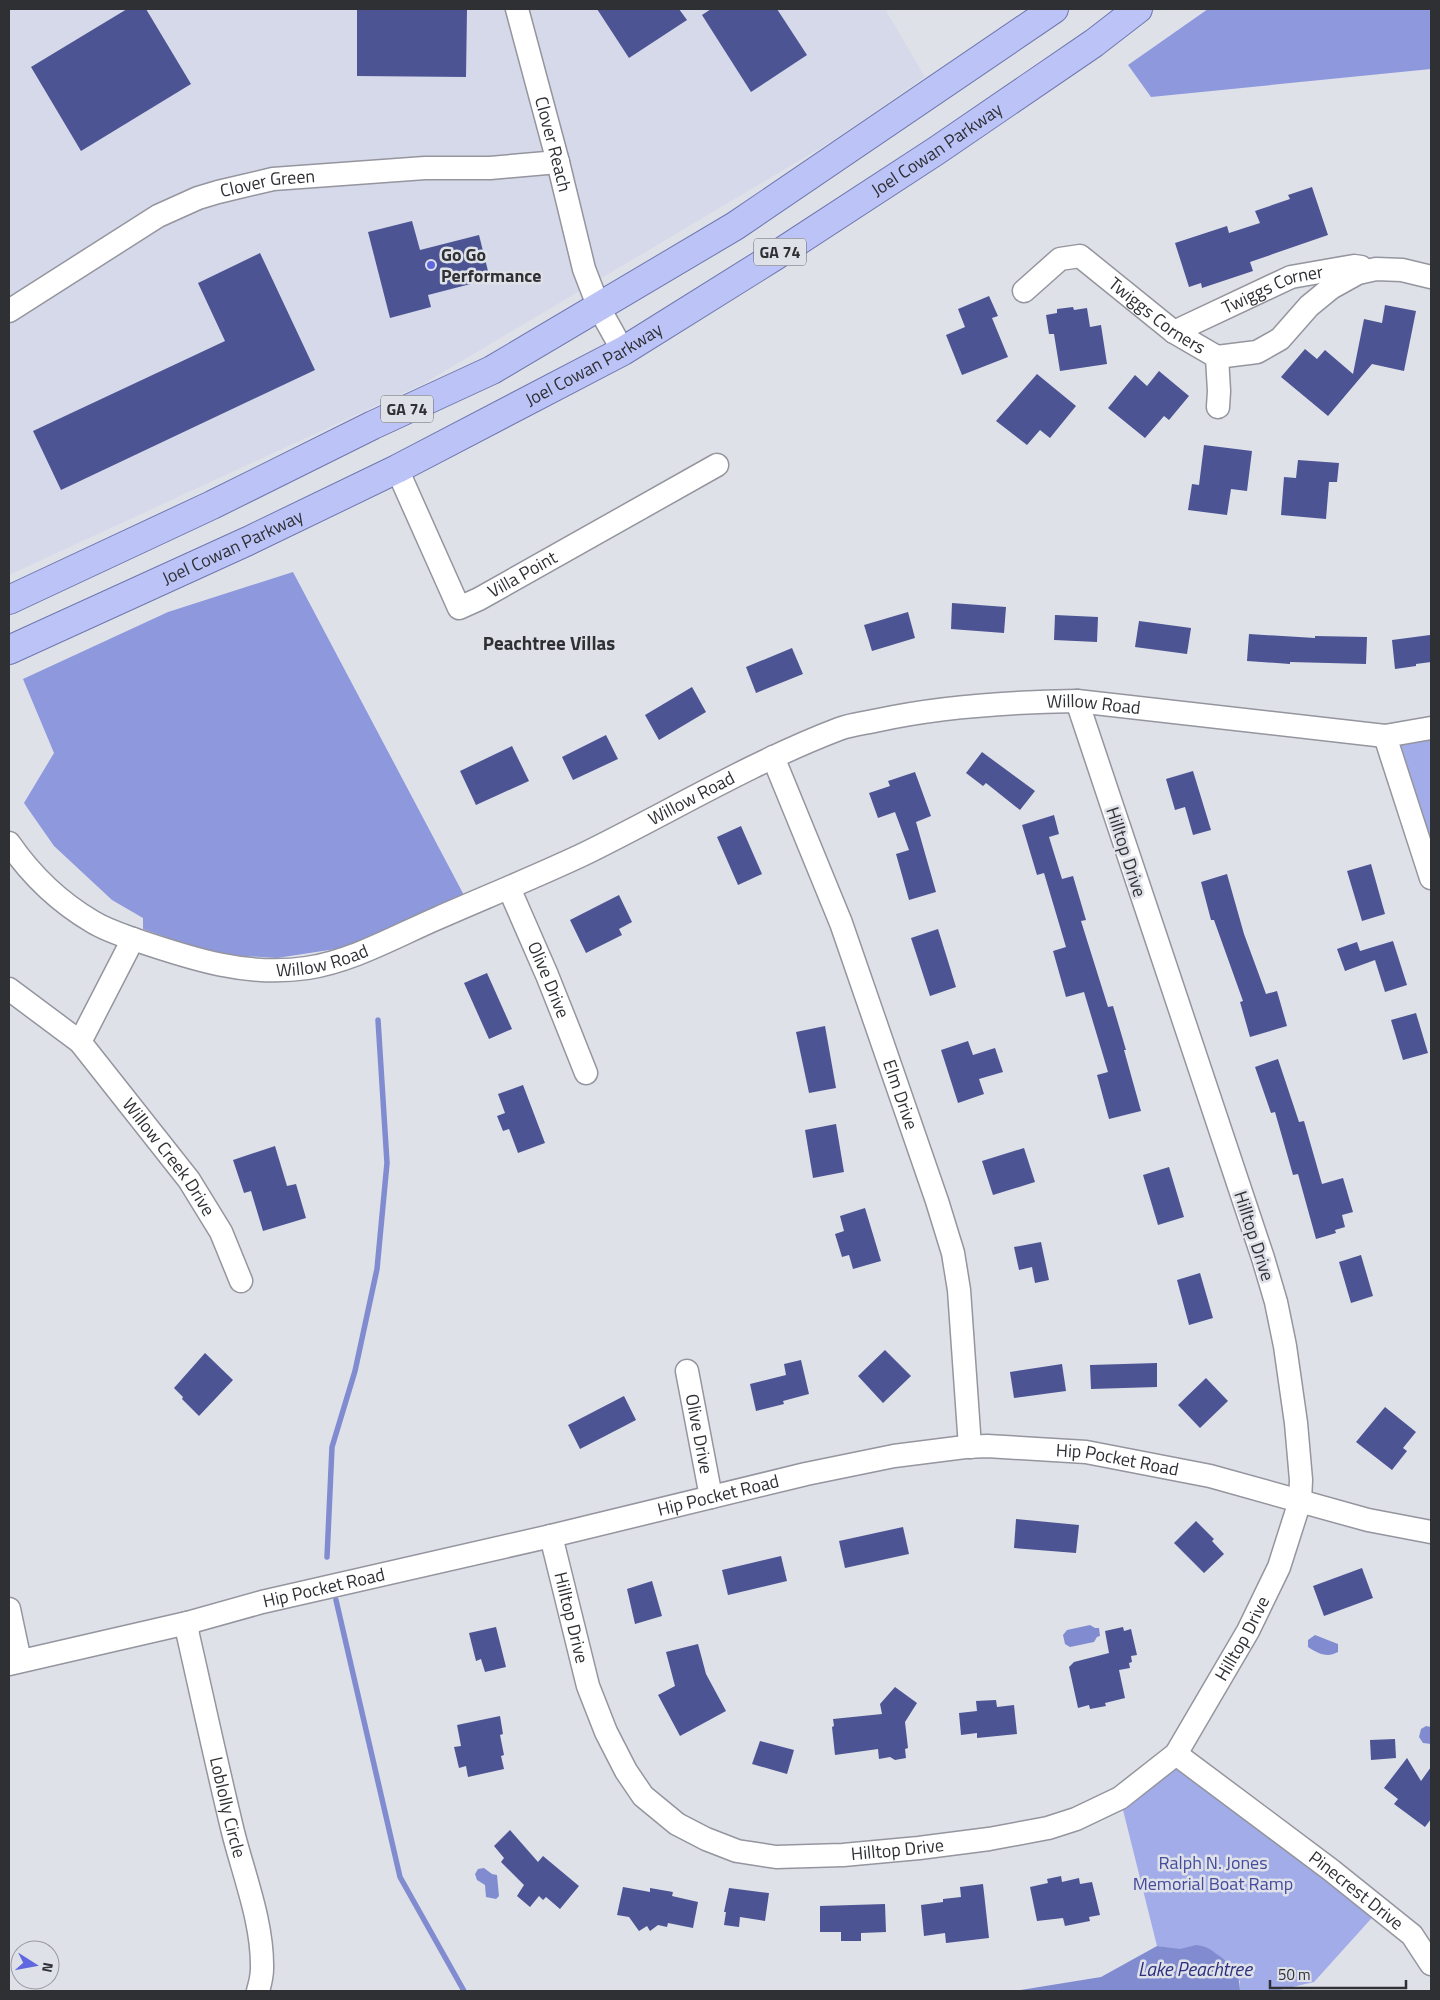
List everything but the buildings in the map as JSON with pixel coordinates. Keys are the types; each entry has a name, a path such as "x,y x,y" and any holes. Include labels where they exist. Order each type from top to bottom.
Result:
{"main road":[{"name":"GA 74","path":"9,600 212,505 492,370 735,226 1054,9"},
{"name":"Joel Cowan Parkway","path":"9,650 248,541 397,469 623,351 775,256 936,151 1094,43 1138,9"}],"street":[{"name":"Clover Reach","path":"518,9 587,280 599,308 623,351"},
{"name":"Clover Green","path":"9,311 158,216 198,198 244,185 273,179 327,175 425,168 490,168 558,162"},
{"name":"Twiggs Corners","path":"1024,291 1060,259 1080,256 1174,332 1217,357 1257,352 1280,339 1309,306 1330,288 1358,273 1376,269 1402,270 1431,277"},
{"name":"Twiggs Corner","path":"1174,332 1291,277 1354,266 1376,269"},
{"path":"1217,357 1220,391 1218,407"},
{"name":"Villa Point","path":"397,469 459,608 479,600 717,465"},
{"name":"Willow Road","path":"9,843 29,870 57,897 94,923 166,951 252,971 307,968 358,954 509,888 582,854 773,758 843,728 914,712 1037,702 1076,701 1385,736 1431,728"},
{"name":"Hilltop Drive","path":"551,1536 588,1686 606,1732 626,1771 643,1796 677,1824 706,1839 737,1851 776,1857 843,1855 989,1839 1048,1828 1076,1819 1120,1798 1176,1754 1248,1632 1279,1567 1300,1501 1301,1480 1296,1423 1276,1302 1263,1258 1076,701"},
{"path":"1385,736 1431,878"},
{"name":"Elm Drive","path":"773,758 841,923 937,1201 953,1253 959,1290 970,1447"},
{"name":"Olive Drive","path":"509,888 547,975 586,1073"},
{"path":"80,1042 133,939"},
{"name":"Willow Creek Drive","path":"9,989 80,1042 188,1180 221,1232 241,1281"},
{"name":"Olive Drive","path":"687,1371 711,1497"},
{"name":"Hip Pocket Road","path":"15,1663 187,1623 262,1602 551,1536 806,1474 882,1458 970,1447 1086,1452 1210,1476 1368,1520 1431,1532"},
{"path":"9,1609 15,1663"},
{"name":"Loblolly Circle","path":"187,1623 218,1770 244,1875 254,1906 260,1941 262,1970 258,1991"},
{"name":"Pinecrest Drive","path":"1176,1754 1331,1870 1412,1935 1431,1964"}],"shaded area":[{"path":"9,9 885,9 925,77 834,140 423,384 9,575"},
{"path":"1208,9 1431,9 1431,69 1151,97 1128,65"},
{"path":"293,572 466,899 427,918 342,948 277,958 213,954 143,929 143,918 112,900 54,846 24,803 54,753 23,679 168,612"}],"green space":[{"path":"1431,728 1431,878 1385,736"},
{"name":"Ralph N. Jones Memorial Boat Ramp","path":"1176,1754 1379,1910 1314,1982 1275,1991 1240,1991 1240,1981 1187,1948 1180,1950 1157,1946 1120,1798"}],"water":[{"path":"1090,1625 1099,1628 1100,1636 1094,1642 1070,1647 1065,1644 1063,1635 1067,1630"},
{"path":"1315,1635 1338,1644 1338,1652 1330,1655 1323,1654 1308,1647 1308,1640"},
{"path":"1426,1726 1431,1727 1431,1744 1423,1743 1419,1737 1421,1729"},
{"path":"484,1868 497,1875 499,1896 496,1899 486,1897 485,1885 477,1880 475,1874 478,1869"},
{"name":"Lake Peachtree","path":"1196,1945 1210,1949 1231,1966 1239,1979 1240,1991 1014,1991 1101,1977 1157,1946 1180,1949"}],"waterway":[{"path":"327,1557 332,1447 355,1371 377,1269 387,1163 378,1020"},
{"path":"336,1600 400,1877 464,1991"}],"place":[{"name":"Go Go Performance","path":"431,265"}],"district":[{"name":"Peachtree Villas","path":"549,643"}]}
